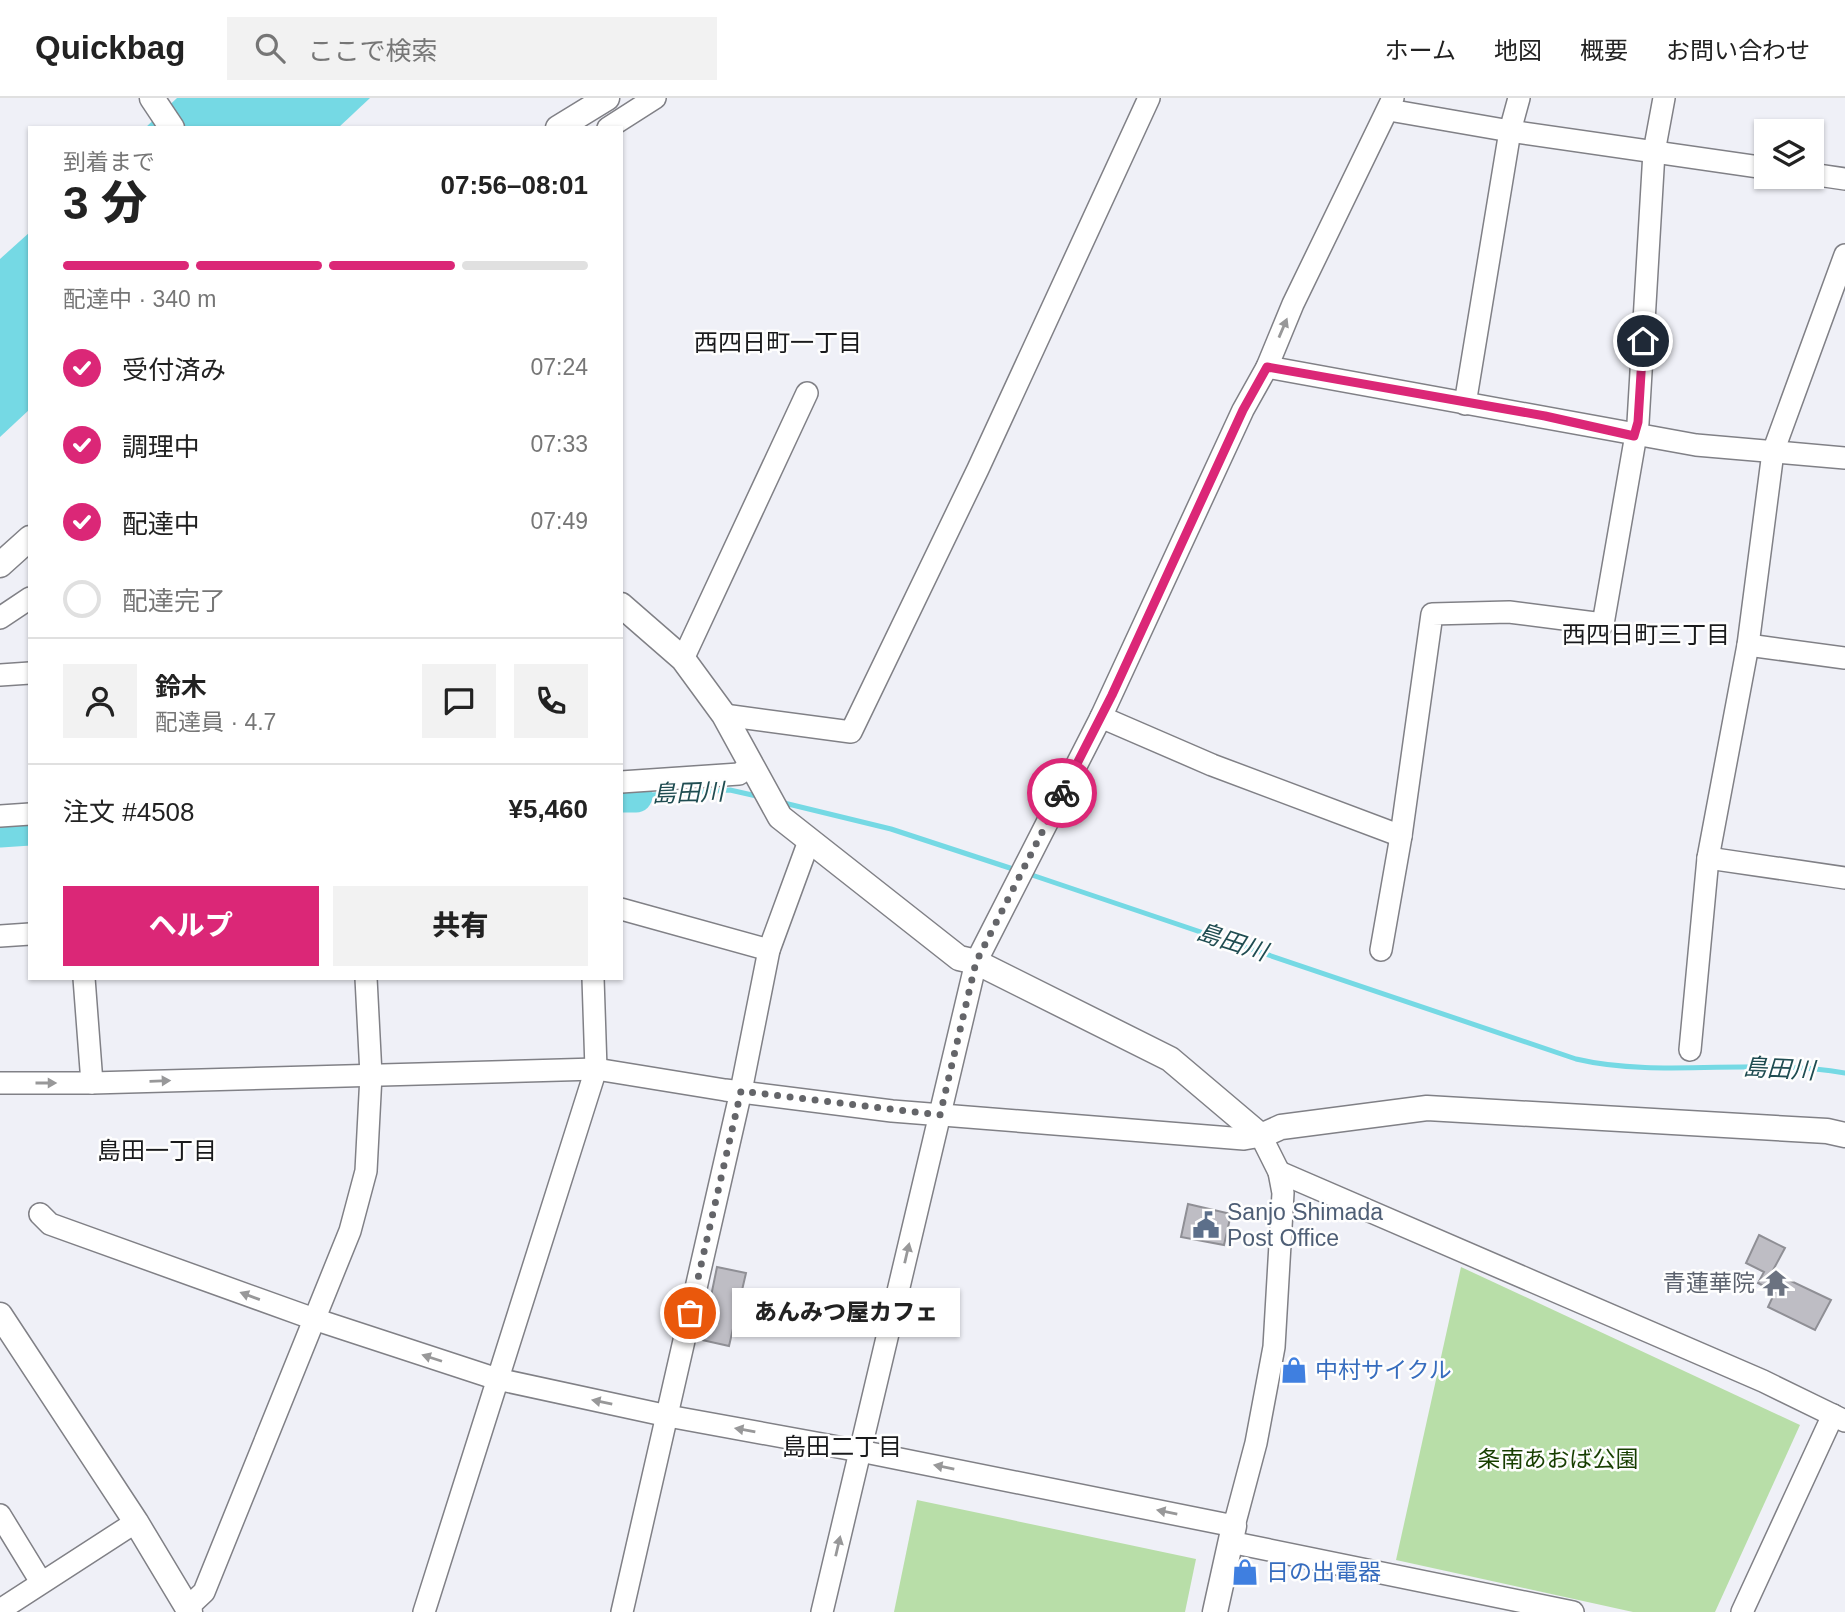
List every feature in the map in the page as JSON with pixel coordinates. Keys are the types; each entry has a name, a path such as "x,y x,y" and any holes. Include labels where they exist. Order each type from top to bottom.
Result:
{"street":[{"path":"152,98 171,126"},
{"path":"561,126 607,98"},
{"path":"611,126 655,98"},
{"path":"724,715 851,732 978,470 1149,98"},
{"path":"1465,404 1510,131 1519,98"},
{"path":"1381,950 1401,836 1432,614 1509,612 1603,624 1638,422 1654,152 1664,98"},
{"path":"822,1612 976,962 1101,717 1243,410 1267,367 1293,304 1391,104 1510,131 1754,166"},
{"path":"1824,176 1845,179"},
{"path":"1690,1050 1708,858 1748,645 1773,452 1845,256"},
{"path":"1267,367 1545,416 1634,436 1696,445 1845,458"},
{"path":"682,659 807,393"},
{"path":"0,565 27,546"},
{"path":"0,618 28,599"},
{"path":"623,607 682,659 724,715 780,817 959,958 976,962 1170,1059 1261,1136 1279,1172 1283,1193 1274,1347 1256,1443 1215,1612"},
{"path":"1748,645 1845,657"},
{"path":"0,675 28,673"},
{"path":"1101,717 1212,765 1401,836"},
{"path":"623,782 739,774 751,765"},
{"path":"0,816 28,814"},
{"path":"622,1612 741,1091 769,950 809,841"},
{"path":"1708,858 1845,877"},
{"path":"623,909 769,950"},
{"path":"0,936 28,934"},
{"path":"84,980 92,1083"},
{"path":"0,1315 136,1522 189,1610 204,1592 350,1231 366,1171 371,1074 366,980"},
{"path":"424,1612 596,1069 593,980"},
{"path":"0,1083 92,1083 596,1069 741,1091 940,1115 1244,1139 1261,1136 1281,1127 1427,1108 1827,1131 1845,1135"},
{"path":"1279,1172 1763,1381 1839,1418 1742,1612"},
{"path":"40,1214 50,1223 314,1319 497,1379 668,1416 860,1451 1232,1534 1545,1609 1573,1612"},
{"path":"0,1515 41,1582"},
{"path":"0,1610 136,1522"}],"green space":[{"name":"条南あおば公園","path":"1461,1267 1800,1425 1715,1612 1633,1612 1396,1560"},
{"path":"917,1500 1196,1559 1185,1612 894,1612"}],"water":[{"path":"177,98 370,98 340,126 147,126"},
{"path":"28,234 28,411 0,437 0,259"}],"building":[{"path":"1188,1204 1231,1214 1224,1245 1181,1237"},
{"name":"青蓮華院","path":"1759,1235 1785,1248 1772,1272 1831,1300 1815,1330 1768,1307 1775,1292 1758,1283 1764,1272 1746,1263"},
{"path":"717,1267 746,1273 729,1346 702,1340"}],"waterway":[{"name":"島田川","path":"636,796 730,790 761,797"},
{"name":"島田川","path":"623,796 636,796"},
{"name":"島田川","path":"780,802 891,829 1016,870"},
{"name":"島田川","path":"0,831 28,829"},
{"name":"島田川","path":"1026,873 1576,1059 1608,1065 1642,1067 1778,1067 1845,1073"}],"way so far":[{"path":"690,1313 741,1091 940,1115 976,962 1062,793"}],"place":[{"name":"Sanjo Shimada Post Office","path":"1206,1225"},
{"name":"青蓮華院","path":"1776,1283"},
{"name":"あんみつ屋カフェ","path":"690,1313"},
{"name":"中村サイクル","path":"1294,1370"},
{"name":"日の出電器","path":"1245,1572"}],"district":[{"name":"西四日町一丁目","path":"778,343"},
{"name":"西四日町三丁目","path":"1646,635"},
{"name":"島田一丁目","path":"157,1151"},
{"name":"島田二丁目","path":"842,1447"}],"route":[{"path":"1062,793 1112,695 1243,410 1267,367 1545,416 1634,436 1638,422 1643,341"}]}
